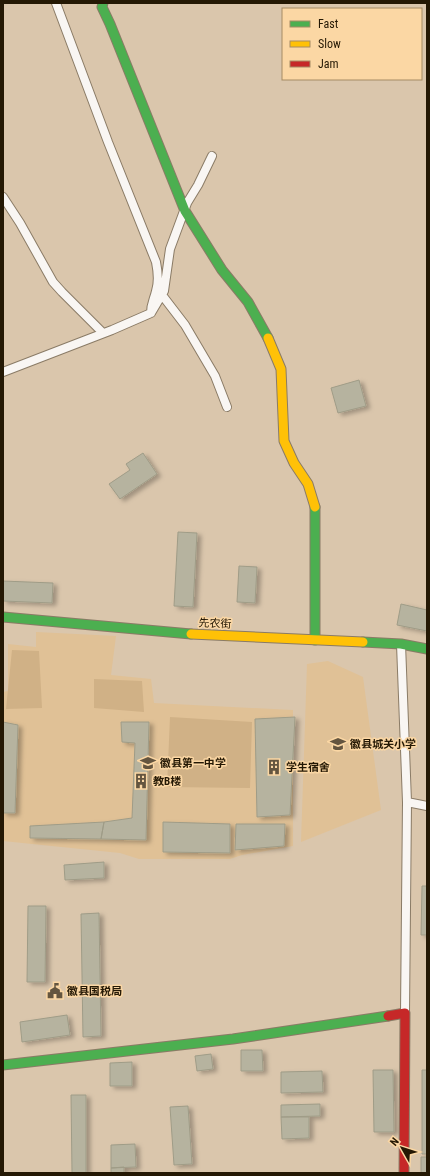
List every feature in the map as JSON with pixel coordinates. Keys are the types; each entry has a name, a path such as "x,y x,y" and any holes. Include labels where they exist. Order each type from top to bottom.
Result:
{"street":[{"path":"56,3 103,129 156,262 158,284 151,304 151,313"},
{"path":"103,3 102,7 185,211 222,270 248,302 265,332 281,369 284,441 294,463 308,484 315,507 315,640"},
{"path":"3,372 103,334 151,313 164,291 170,249 187,204 212,156"},
{"path":"3,197 20,222 53,282 103,334"},
{"path":"162,295 189,332 215,376 227,406"},
{"name":"先农街","path":"3,617 168,633 401,644 427,649"},
{"path":"401,644 407,802 404,1173"},
{"path":"407,802 427,806"},
{"path":"3,1065 233,1039 405,1013"}],"shaded area":[{"name":"徽县第一中学","path":"36,632 116,636 111,675 151,679 154,703 293,710 293,846 242,855 230,859 139,859 120,853 3,841 3,692 8,691 8,644 36,647"},
{"path":"12,650 39,651 42,708 6,709"},
{"name":"徽县城关小学","path":"328,661 363,677 381,810 301,842 307,664"},
{"path":"94,679 142,681 144,712 94,708"},
{"path":"170,717 252,722 250,788 167,787"}],"building":[{"path":"359,380 366,406 338,413 331,388"},
{"path":"143,453 157,474 120,499 109,484 130,470 126,464"},
{"path":"178,532 197,533 193,607 174,606"},
{"path":"239,566 257,567 255,603 237,602"},
{"path":"3,581 53,583 52,603 3,601"},
{"path":"401,604 427,610 427,631 397,625"},
{"name":"学生宿舍","path":"295,717 290,815 257,817 255,719"},
{"path":"3,722 18,725 15,813 3,813"},
{"name":"教B楼","path":"121,722 149,722 146,840 101,839 104,822 132,818 135,743 122,742"},
{"path":"104,822 101,839 30,838 30,826"},
{"path":"163,822 230,824 230,853 163,852"},
{"path":"236,824 285,824 284,846 235,850"},
{"path":"104,862 104,878 65,880 64,865"},
{"path":"422,886 427,886 427,935 421,935"},
{"path":"28,906 46,906 45,982 27,982"},
{"path":"99,913 101,1036 83,1037 81,914"},
{"path":"67,1015 70,1035 22,1042 20,1022"},
{"path":"241,1050 262,1050 263,1071 241,1071"},
{"path":"211,1054 213,1069 197,1071 195,1056"},
{"path":"132,1062 132,1086 110,1086 110,1063"},
{"path":"373,1070 393,1070 394,1132 374,1132"},
{"path":"422,1070 427,1070 427,1154 422,1154"},
{"path":"322,1071 323,1092 281,1093 281,1072"},
{"path":"71,1095 86,1095 86,1173 72,1173"},
{"path":"320,1104 320,1116 281,1117 281,1105"},
{"path":"188,1106 192,1164 174,1165 170,1107"},
{"path":"281,1117 309,1117 309,1138 282,1139"},
{"path":"135,1144 136,1167 111,1168 111,1145"},
{"path":"421,1157 427,1157 427,1173 421,1173"},
{"path":"124,1167 124,1173 111,1173 111,1168"}],"traffic: fast":[{"path":"103,3 102,7 185,211 222,270 248,302 268,338"},
{"path":"315,507 315,640"},
{"path":"3,617 191,634"},
{"path":"363,642 401,644 427,649"},
{"path":"3,1065 233,1039 388,1016"}],"traffic: slow":[{"path":"268,338 281,369 284,441 294,463 308,484 315,507"},
{"path":"191,634 363,642"}],"traffic: jam":[{"path":"388,1016 405,1013 404,1173"}],"place":[{"name":"徽县城关小学","path":"338,744"},
{"name":"徽县第一中学","path":"148,763"},
{"name":"学生宿舍","path":"274,767"},
{"name":"教B楼","path":"141,781"},
{"name":"徽县国税局","path":"55,991"}]}
